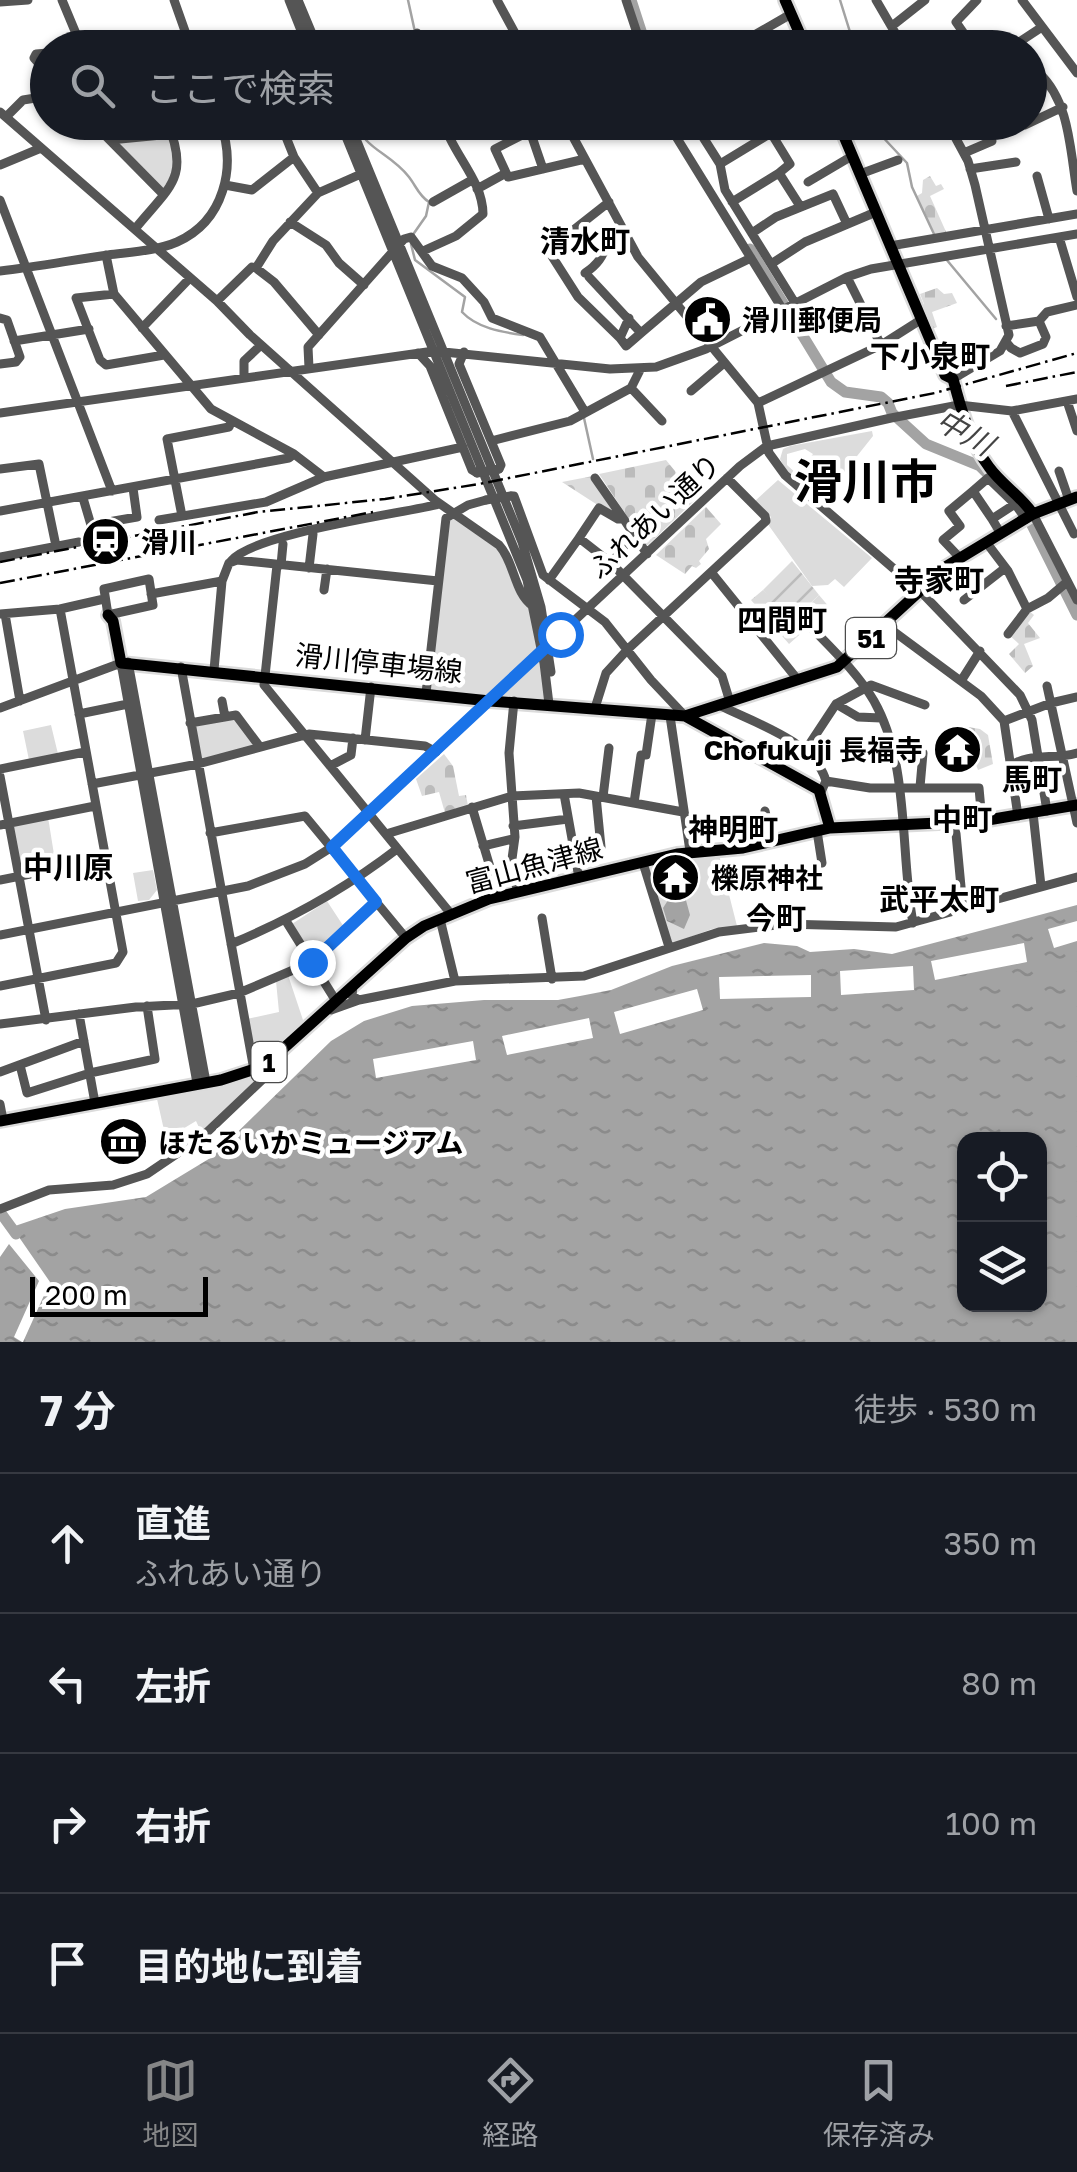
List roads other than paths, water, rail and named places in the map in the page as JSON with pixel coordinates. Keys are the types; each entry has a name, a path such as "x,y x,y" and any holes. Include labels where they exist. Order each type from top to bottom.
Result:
{"main road":[{"path":"785,0 798,30"},
{"path":"845,140 945,375 953,379 959,405 987,465 1026,502 1029,517 1069,501"},
{"name":"51","path":"685,716 845,662 918,590 960,558 1029,517"},
{"path":"122,611 125,662"},
{"path":"108,615 125,662"},
{"name":"滑川停車場線","path":"125,662 490,701 685,716"},
{"path":"685,716 824,787 823,829"},
{"name":"富山魚津線","path":"1,1120 201,1083 259,1068 406,938 445,917 499,896 690,851 723,851 823,829 982,821 1075,806"}],"street":[{"path":"0,2 28,0"},
{"path":"62,0 74,30"},
{"path":"174,0 185,30"},
{"path":"289,0 302,30"},
{"path":"298,0 310,30"},
{"path":"497,0 513,30"},
{"path":"626,0 636,30"},
{"path":"876,0 894,30"},
{"path":"892,26 924,0"},
{"path":"962,30 956,22 977,0"},
{"path":"1022,0 1044,30"},
{"path":"763,30 791,14"},
{"path":"1037,30 1042,27"},
{"path":"1047,34 1077,73"},
{"path":"1047,84 1063,107 1077,191"},
{"path":"30,96 3,115 30,138"},
{"path":"1047,115 1063,107"},
{"path":"32,140 440,504 506,553 523,600 533,606"},
{"path":"110,140 163,194"},
{"path":"135,229 174,181 179,166 174,140"},
{"path":"0,271 157,248 182,240 201,225 225,185 228,158 224,140"},
{"path":"287,140 318,193"},
{"path":"347,140 396,248"},
{"path":"356,140 514,545 544,649"},
{"path":"423,251 481,219 483,205 452,140"},
{"path":"514,140 495,149 508,177 585,158"},
{"path":"533,140 543,168"},
{"path":"575,140 638,258 758,403 767,446 785,475 918,590 1007,680 1029,711 1047,811"},
{"path":"678,140 752,258 788,307"},
{"path":"705,140 720,164 725,190 771,264 788,307"},
{"path":"720,164 759,140"},
{"path":"732,202 790,164 775,140"},
{"path":"956,140 970,170 1010,348 1020,353 1042,344 1046,337 1040,321"},
{"path":"964,153 992,141"},
{"path":"0,165 41,148"},
{"path":"808,182 852,156"},
{"path":"225,185 252,190 294,157"},
{"path":"860,174 898,160"},
{"path":"970,170 1016,162"},
{"path":"779,172 800,206"},
{"path":"433,202 506,173"},
{"path":"256,268 273,241 318,193 361,174"},
{"path":"1037,176 1048,219"},
{"path":"752,234 800,206 833,194 847,224"},
{"path":"0,200 112,491"},
{"path":"609,202 548,250 578,297 626,346 700,282 752,258"},
{"path":"771,264 805,242 876,212"},
{"path":"890,246 1077,214"},
{"path":"290,222 326,245 339,264 364,285"},
{"path":"621,226 612,234 599,264 587,275 641,333"},
{"path":"0,413 438,351 640,370 675,362 710,347 847,277 898,264 1077,234"},
{"path":"310,368 308,347 410,237 437,270 462,278 484,302 492,318 540,337 585,412"},
{"path":"1060,237 1077,297"},
{"path":"106,255 114,294 211,409 230,422 259,432 324,477"},
{"path":"216,301 252,267 256,268 274,282 318,336"},
{"path":"847,277 881,345"},
{"path":"142,328 190,278"},
{"path":"114,294 76,298 100,360 106,365 164,355"},
{"path":"1006,326 1040,321 1047,312 1077,305"},
{"path":"0,318 6,320 20,357 16,362 0,364"},
{"path":"620,338 629,318"},
{"path":"758,403 881,345 922,319"},
{"path":"14,340 89,329"},
{"path":"953,379 1000,351 1006,342"},
{"path":"244,378 244,361 261,345"},
{"path":"438,351 536,582 552,704"},
{"path":"418,353 430,366 472,470 477,473 499,469 501,465 458,364 464,352"},
{"path":"690,390 724,363"},
{"path":"491,441 570,421 632,388 640,370"},
{"path":"632,388 662,420"},
{"path":"1072,400 1077,431"},
{"name":"ふれあい通り","path":"0,935 272,879 332,847 727,478 767,446 959,405 1012,410 1072,400"},
{"path":"1012,410 1069,501"},
{"path":"182,516 167,438 229,427 230,422"},
{"path":"159,520 266,502 324,477 463,447"},
{"path":"0,511 83,498 294,454"},
{"path":"0,469 39,464 56,546"},
{"path":"1059,470 1076,537"},
{"path":"596,478 647,554"},
{"path":"595,708 606,673 628,648 766,521 727,478"},
{"path":"960,558 942,540 960,526 950,510 988,478 1029,517 1077,600"},
{"path":"83,498 88,524 137,517 133,488"},
{"path":"973,492 1001,534"},
{"path":"426,693 444,526 451,512 486,500 514,496 543,575 588,609 628,648 685,716"},
{"path":"214,670 222,581 229,564 240,552 304,532 440,504"},
{"path":"992,519 1016,504"},
{"path":"549,580 599,508 623,518"},
{"path":"309,568 313,534"},
{"path":"611,563 634,534"},
{"path":"579,538 611,563 722,676 724,704 804,751 826,776 824,787 979,788 982,821"},
{"path":"0,557 79,542"},
{"path":"986,542 1027,609"},
{"path":"283,544 264,685 386,834 445,917 455,982"},
{"path":"229,564 237,560 438,581"},
{"path":"964,600 1005,568"},
{"path":"324,590 326,569"},
{"path":"711,572 798,680"},
{"path":"149,578 153,605 108,615 104,589 118,586 149,578"},
{"path":"151,594 222,581"},
{"path":"1008,634 1027,609 1067,582"},
{"path":"118,586 122,611"},
{"path":"20,701 6,653 2,614 104,600"},
{"path":"0,986 116,963 123,952 60,608"},
{"path":"808,624 865,688 890,742 913,924"},
{"path":"885,625 982,696 1004,722 1018,816"},
{"path":"960,681 980,651"},
{"path":"0,708 125,662"},
{"path":"125,662 128,704 144,773"},
{"path":"125,662 201,1083"},
{"path":"2,1208 49,1190 113,1185 146,1174 203,1136 264,1078 239,994 181,667"},
{"path":"804,751 836,704 871,685 925,705"},
{"path":"1047,686 1077,823"},
{"path":"330,766 351,756 371,687"},
{"path":"1004,722 1051,702 1077,698"},
{"path":"222,701 225,717"},
{"path":"514,702 509,753 514,826 511,866 518,892"},
{"path":"79,714 128,704"},
{"path":"836,704 858,717 881,718"},
{"path":"634,803 652,714"},
{"path":"190,723 236,715 260,746"},
{"path":"670,716 690,851"},
{"path":"92,784 198,764 304,736 425,746 436,752"},
{"path":"650,742 673,744"},
{"path":"601,848 600,796 609,748"},
{"path":"46,1020 4,824 0,772 85,752"},
{"path":"920,788 923,753"},
{"path":"1009,767 1024,758 1077,754"},
{"path":"564,794 578,878"},
{"path":"386,834 512,796 600,796 683,812"},
{"path":"4,824 95,806"},
{"path":"472,807 499,896"},
{"path":"765,811 772,842"},
{"path":"1033,813 1041,886"},
{"path":"210,833 305,816 406,938"},
{"path":"514,826 568,819"},
{"path":"955,823 963,908"},
{"path":"822,863 823,829"},
{"path":"483,846 514,839"},
{"path":"231,944 286,921 358,880 397,849"},
{"path":"0,880 106,859"},
{"path":"643,863 670,948"},
{"path":"324,1014 359,1000 455,982 584,976 710,934 786,924 853,928 913,924 1077,878"},
{"path":"0,1024 188,1004 239,994 312,962 376,902"},
{"path":"542,918 552,979"},
{"path":"286,921 336,1001"},
{"path":"354,985 352,996 359,1000"},
{"path":"20,1065 27,1093 90,1073 155,1060 147,1006"},
{"path":"80,1014 96,1103"},
{"path":"0,1072 84,1041"},
{"path":"0,1104 1,1120"}],"water":[{"path":"684,893 690,915 684,929 667,921 663,908 670,897"},
{"path":"1077,905 1077,1342 23,1342 50,1282 12,1227 65,1209 146,1197 212,1157 331,1041 364,1021 412,1006 484,1000 558,1000 611,990 672,966 764,943 797,946 810,952 854,949 892,954"},
{"path":"9,1244 39,1281 14,1337 22,1342 0,1342 0,1257"}],"waterway":[{"path":"408,0 415,30"},
{"name":"中川","path":"631,0 641,30"},
{"path":"840,0 849,30"},
{"path":"366,140 404,171 429,202 426,216 412,236"},
{"path":"885,140 907,163 912,187 934,234"},
{"path":"411,244 415,260 465,297 462,312 468,317 490,328 523,335"},
{"name":"中川","path":"750,249 831,382 845,392 881,397 892,413 926,444 980,466 996,482"},
{"path":"946,259 996,319"},
{"path":"584,418 593,459"},
{"name":"中川","path":"1024,509 1077,615"},
{"path":"0,1212 16,1234"}],"railway":[{"path":"0,562 258,512 385,499 479,484 935,393 1077,353"},
{"path":"1006,386 1077,372"},
{"path":"0,583 373,512"}],"place":[{"name":"滑川郵便局","path":"707,319"},
{"name":"滑川","path":"106,541"},
{"name":"Chofukuji 長福寺","path":"958,749"},
{"name":"櫟原神社","path":"676,877"},
{"name":"ほたるいかミュージアム","path":"123,1142"}],"district":[{"name":"清水町","path":"585,241"},
{"name":"下小泉町","path":"930,356"},
{"name":"滑川市","path":"866,481"},
{"name":"寺家町","path":"939,580"},
{"name":"四間町","path":"782,620"},
{"name":"馬町","path":"1032,779"},
{"name":"中町","path":"962,819"},
{"name":"神明町","path":"733,829"},
{"name":"中川原","path":"68,867"},
{"name":"武平太町","path":"939,899"},
{"name":"今町","path":"776,918"}]}
